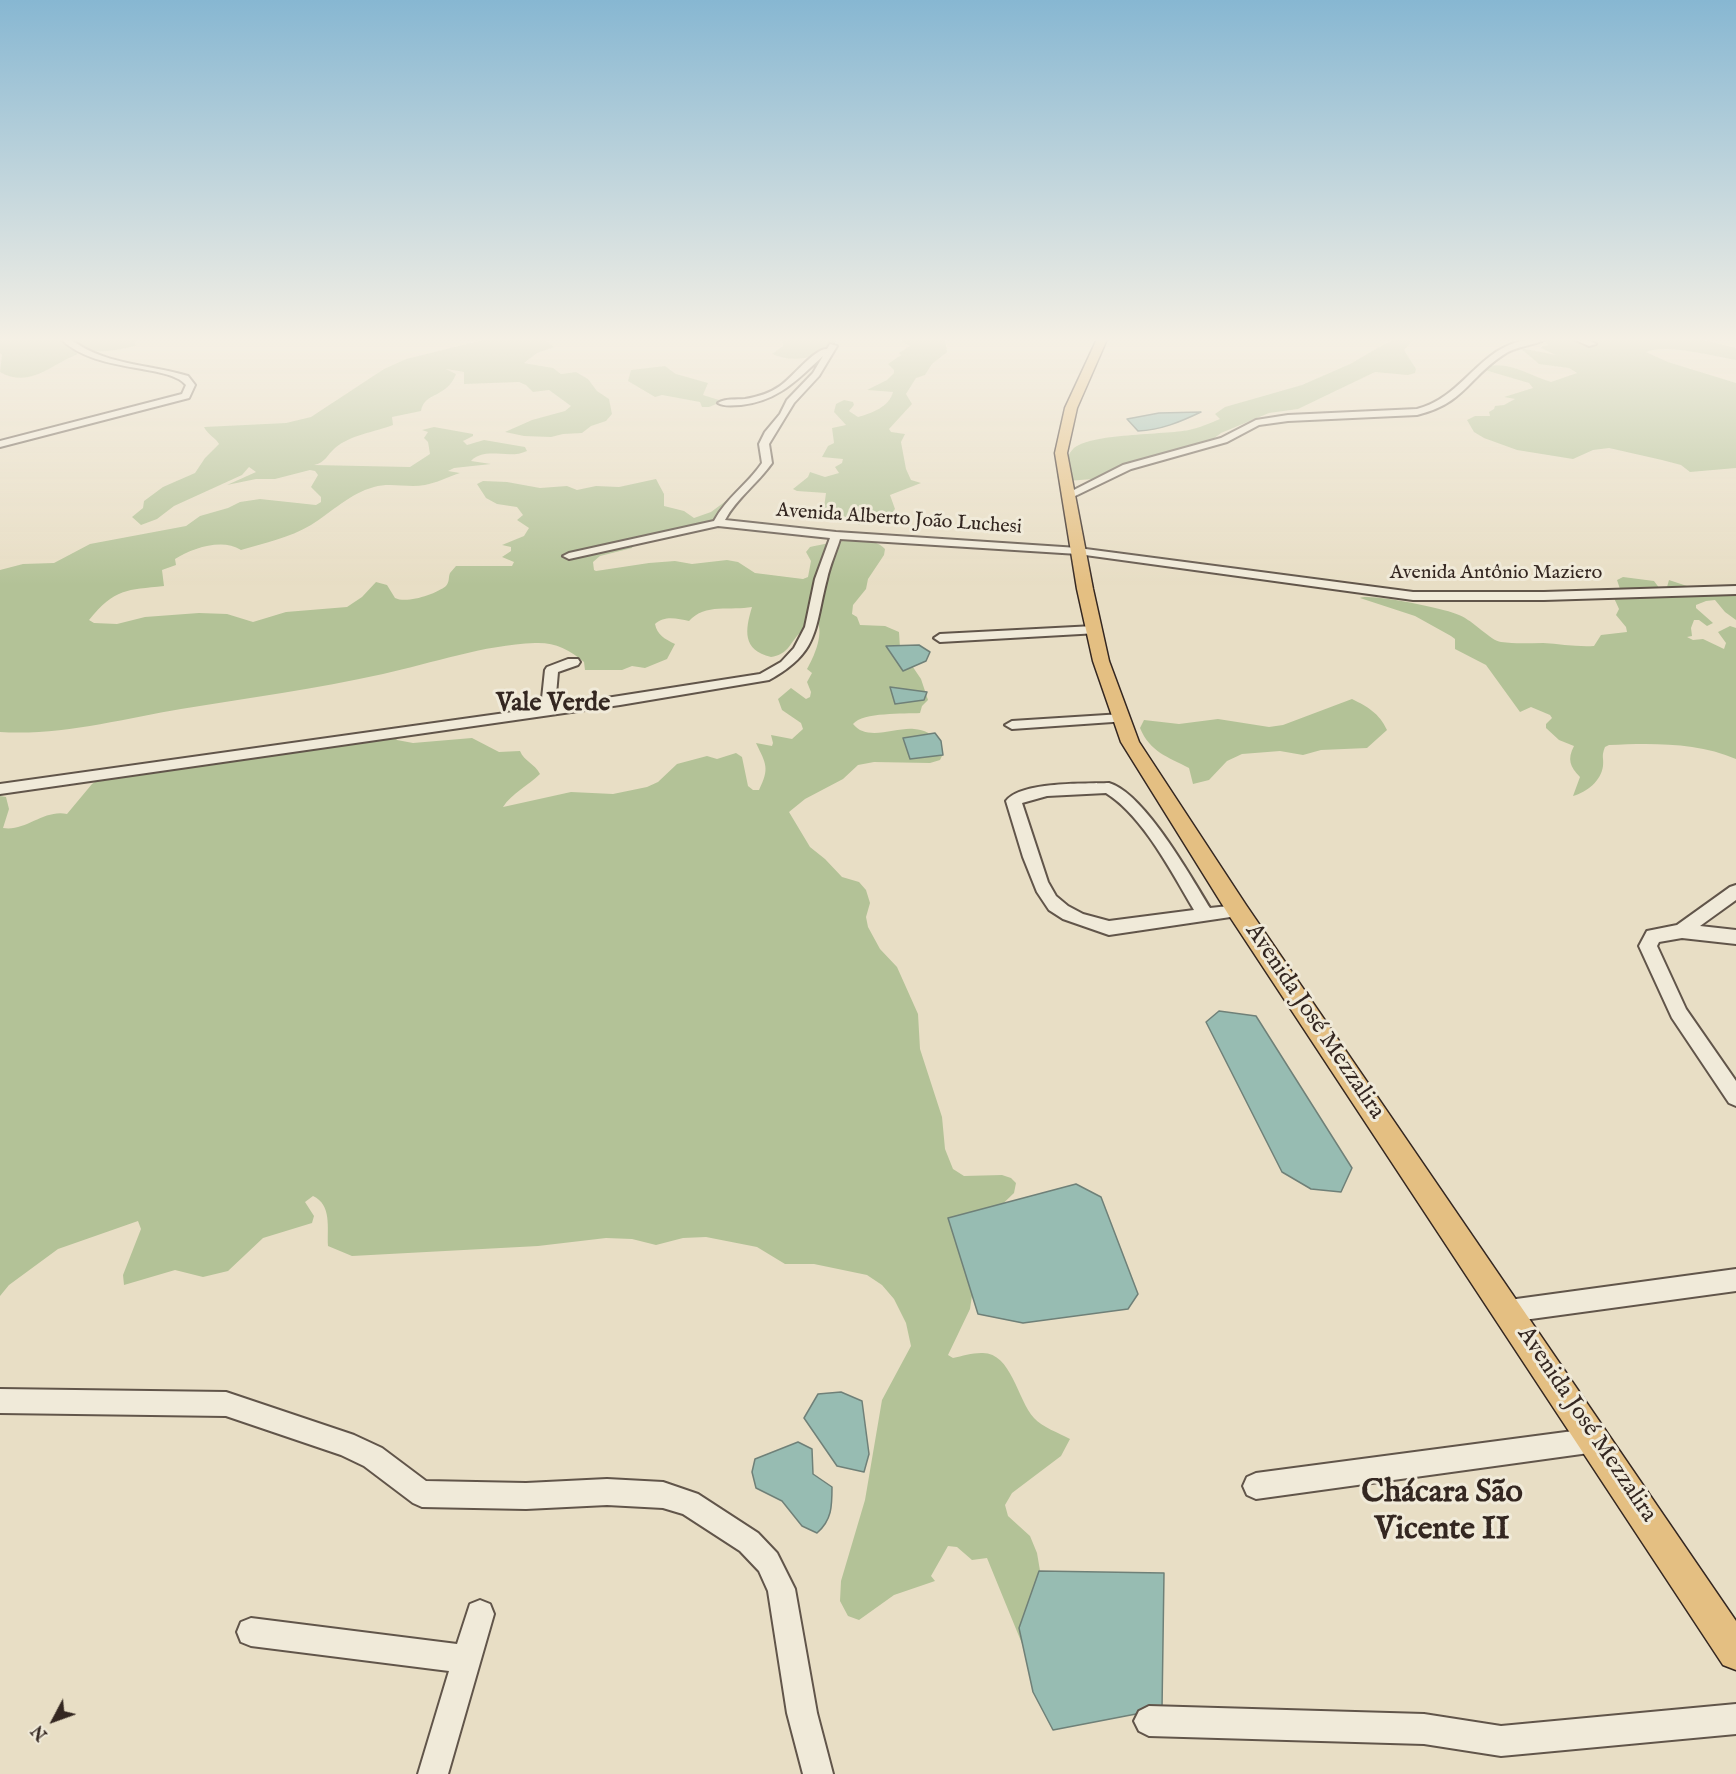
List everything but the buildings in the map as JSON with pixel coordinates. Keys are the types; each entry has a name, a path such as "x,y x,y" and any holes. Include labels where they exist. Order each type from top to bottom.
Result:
{"main road":[{"name":"Avenida José Mezzalira","path":"1068,420 1062,439 1061,453 1078,551 1101,661 1131,741 1150,776 1238,911 1596,1440 1736,1652"}],"street":[{"path":"0,444 94,420"},
{"path":"718,523 726,510 756,479 767,463 764,444 779,420"},
{"path":"1069,495 1127,467 1213,444 1256,423 1277,420"},
{"name":"Avenida Alberto João Luchesi","path":"569,556 718,523 836,535 1078,551"},
{"path":"0,789 754,680 772,674 793,659 800,650 811,627 821,579 836,535"},
{"name":"Avenida Antônio Maziero","path":"1078,551 1405,596 1544,596 1736,590"},
{"path":"940,638 1094,630"},
{"path":"548,711 552,670 573,662"},
{"path":"1012,724 1122,718"},
{"path":"1205,915 1178,868 1116,791 1109,788 1038,793 1023,795 1014,801 1032,860 1049,899 1058,908 1096,925 1109,927 1238,911"},
{"path":"1682,931 1736,891"},
{"path":"1736,937 1682,931 1653,936 1648,946 1679,1013 1736,1097"},
{"path":"1509,1311 1736,1280"},
{"path":"0,1401 226,1404 345,1444 374,1457 422,1494 526,1496 607,1492 663,1495 688,1503 749,1542 768,1562 781,1589 802,1713 818,1774"},
{"path":"1256,1486 1596,1440"},
{"path":"433,1774 480,1614"},
{"path":"251,1632 468,1659"},
{"path":"1149,1721 1424,1729 1501,1741 1736,1719"}],"green space":[{"path":"299,420 392,420 393,425 348,440 335,448 323,461 314,465 410,467 430,454 428,442 424,438 428,432 422,430 434,427 473,434 463,441 467,445 484,440 525,447 527,451 513,454 483,454 471,461 491,464 454,468 448,471 460,473 429,484 386,485 365,490 303,530 285,537 241,550 233,546 217,545 190,551 175,559 176,565 162,570 164,586 140,588 114,596 89,620 94,623 117,624 145,617 199,613 227,614 253,622 286,612 347,607 362,597 376,582 387,585 395,598 407,600 429,595 446,586 450,573 456,566 512,566 514,562 502,557 511,551 511,547 502,545 524,536 529,528 517,520 523,515 517,507 497,504 486,498 477,484 483,481 507,482 540,488 567,486 577,490 596,486 619,487 656,479 664,494 664,506 684,511 694,518 711,512 742,489 716,519 669,537 633,545 632,548 600,556 593,562 596,571 649,563 675,561 692,564 727,560 738,562 755,573 803,579 808,577 811,561 806,552 810,547 860,540 879,544 885,549 884,555 868,579 866,589 853,605 852,614 857,617 860,625 885,626 899,632 900,648 921,679 928,700 922,706 920,713 865,717 853,724 866,732 874,733 907,729 925,731 941,740 943,754 940,760 930,763 874,762 858,765 843,779 805,799 789,812 810,847 842,877 859,882 866,890 870,903 866,917 868,927 880,949 897,967 918,1014 920,1049 942,1117 945,1149 953,1169 964,1176 1002,1175 1011,1178 1016,1183 1014,1193 983,1223 970,1309 948,1355 953,1358 981,1353 991,1354 1000,1360 1034,1418 1070,1439 1061,1456 1012,1493 1005,1505 1008,1516 1030,1536 1037,1553 1045,1600 1025,1651 987,1558 972,1560 957,1547 948,1546 931,1576 935,1581 894,1595 859,1620 848,1616 840,1601 841,1581 865,1500 882,1400 911,1346 906,1323 894,1299 882,1285 867,1275 814,1264 785,1264 757,1247 706,1237 683,1238 656,1245 632,1239 606,1238 538,1246 352,1256 328,1246 326,1211 319,1200 313,1196 305,1202 314,1216 312,1223 263,1238 228,1271 203,1277 175,1270 124,1285 123,1275 141,1229 138,1221 58,1249 9,1285 0,1296 0,796 6,797 9,809 3,828 19,827 50,815 67,814 99,779 390,732 397,740 413,743 472,738 499,752 520,751 540,774 503,807 571,792 613,794 647,787 658,782 677,764 707,756 717,759 736,753 742,757 748,786 753,790 759,790 766,771 756,743 772,746 771,735 792,739 803,729 801,723 782,710 778,699 791,688 806,699 810,697 811,692 807,682 812,673 807,669 819,640 818,623 812,622 784,652 771,657 762,654 750,644 747,631 752,607 710,610 695,615 689,621 672,618 659,621 655,624 660,634 675,644 667,659 645,668 632,666 622,670 585,670 584,662 561,647 542,643 516,644 333,684 91,726 45,732 0,732 0,570 23,564 54,563 90,544 186,526 200,516 240,502 260,499 316,505 321,502 321,497 311,487 318,475 315,471 227,485 256,472 249,467 242,475 174,506 157,519 141,525 132,517 143,508 144,501 163,487 195,473 205,458 219,444 204,427 286,423"},
{"path":"532,420 607,420 591,426 582,433 551,437 524,436 505,432"},
{"path":"841,420 897,420 889,429 891,432 905,434 901,442 906,469 911,480 921,483 890,495 895,509 886,520 865,515 860,525 835,515 830,517 823,515 826,493 793,489 808,477 810,472 825,477 839,473 835,467 842,463 843,459 822,457 828,446 834,443 832,428 846,425"},
{"path":"1218,420 1253,420 1221,433 1209,442 1093,479 1067,481 1057,477 1070,452 1082,444 1110,437 1178,432 1201,427"},
{"path":"1467,420 1736,420 1736,468 1690,472 1681,465 1609,448 1593,450 1573,459 1517,450 1474,432"},
{"path":"1623,577 1654,581 1660,589 1667,587 1669,580 1693,588 1736,593 1736,620 1715,600 1706,601 1696,605 1696,608 1713,623 1707,626 1699,620 1694,620 1691,628 1692,636 1687,637 1693,640 1703,639 1724,649 1726,643 1718,632 1730,626 1736,628 1736,759 1721,753 1689,747 1657,744 1609,745 1605,747 1602,771 1596,781 1588,789 1573,796 1580,777 1571,763 1574,746 1559,740 1546,728 1546,724 1552,718 1550,715 1531,707 1520,712 1486,665 1455,649 1455,639 1451,636 1415,616 1360,598 1392,600 1452,612 1501,642 1594,646 1601,635 1627,632 1626,627 1616,615 1619,609 1614,598 1620,589 1617,580"},
{"path":"1352,699 1373,711 1387,730 1367,748 1321,750 1303,755 1280,751 1242,754 1227,761 1209,780 1193,784 1189,768 1154,748 1140,728 1144,720 1179,724 1218,719 1269,727 1283,725"}],"water":[{"path":"1128,420 1184,420 1155,429 1138,431"},
{"path":"919,645 930,652 926,661 903,671 886,646"},
{"path":"890,687 927,692 924,700 895,704"},
{"path":"935,733 941,741 943,755 910,759 903,738"},
{"path":"1219,1011 1256,1016 1352,1168 1341,1192 1311,1189 1282,1172 1206,1022"},
{"path":"1076,1184 1101,1197 1138,1294 1128,1309 1023,1323 978,1314 948,1218"},
{"path":"841,1392 862,1401 869,1454 864,1472 837,1466 804,1418 818,1394"},
{"path":"798,1442 812,1449 813,1474 832,1487 828,1518 817,1533 802,1526 782,1501 756,1488 752,1472 755,1459"},
{"path":"1039,1571 1164,1573 1162,1709 1053,1730 1033,1692 1019,1628"}],"district":[{"name":"Vale Verde","path":"553,705"},
{"name":"Chácara São Vicente II","path":"1442,1512"}]}
